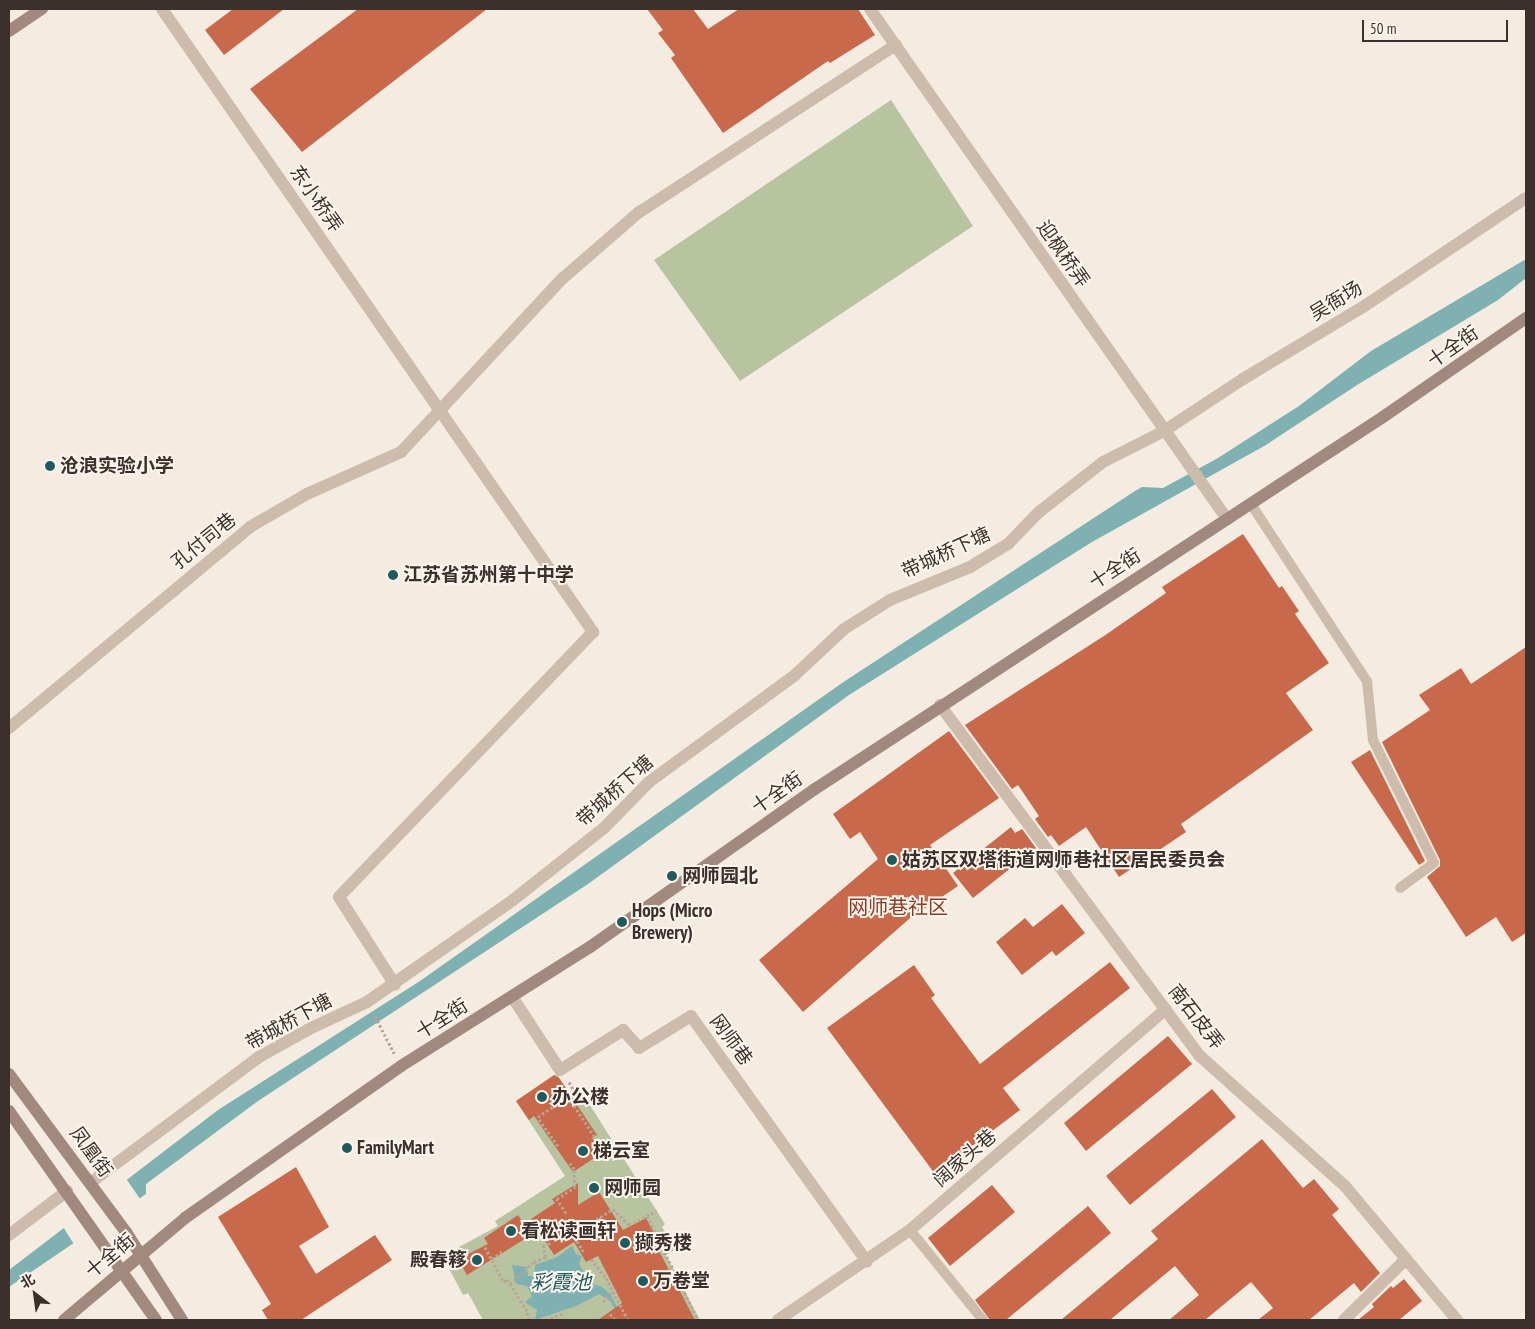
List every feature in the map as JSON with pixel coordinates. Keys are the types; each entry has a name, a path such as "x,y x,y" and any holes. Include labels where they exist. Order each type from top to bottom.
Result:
{"main road":[{"path":"9,31 42,9"},
{"name":"十全街","path":"64,1320 185,1218 401,1066 513,998 940,705 1251,504 1526,318"},
{"name":"凤凰街","path":"9,1074 126,1232 182,1320"},
{"path":"9,1111 156,1320"}],"street":[{"name":"东小桥弄","path":"162,9 593,632 339,897 395,985"},
{"name":"迎枫桥弄","path":"870,9 1227,519"},
{"name":"孔付司巷","path":"9,728 250,527 307,494 401,452 562,279 638,213 896,45"},
{"name":"吴衙场","path":"1164,431 1243,379 1363,307 1526,198"},
{"name":"带城桥下塘","path":"90,1183 259,1058 395,985 604,828 649,782 796,675 844,629 890,600 970,566 1008,544 1039,512 1103,462 1164,431"},
{"name":"南石皮弄","path":"940,705 1200,1056 1345,1186 1457,1320"},
{"name":"网师巷","path":"513,998 560,1070 623,1030 639,1048 691,1016 867,1262"},
{"name":"阔家头巷","path":"778,1320 867,1262 910,1230 1166,1010"},
{"path":"9,1235 67,1191"},
{"path":"1344,1320 1406,1259"}],"lane":[{"path":"1251,504 1367,681 1373,740 1434,863 1400,888"},
{"path":"910,1230 983,1320"}],"path":[{"path":"370,1008 394,1052"},
{"path":"558,1146 538,1117 568,1097 595,1136"},
{"path":"566,1213 557,1199 575,1188 574,1169 570,1163"},
{"path":"575,1234 613,1209 629,1226 657,1211"},
{"path":"648,1216 698,1320"},
{"path":"536,1232 543,1234 551,1247"},
{"path":"576,1241 583,1251"},
{"path":"510,1284 514,1279 546,1257 543,1244"},
{"path":"485,1247 504,1282 507,1280 527,1311 529,1320"},
{"path":"492,1259 503,1251"},
{"path":"591,1259 628,1320"},
{"path":"604,1301 611,1292"},
{"path":"546,1320 564,1313"},
{"path":"610,1314 615,1320"}],"green space":[{"path":"891,100 973,226 740,381 654,260"},
{"name":"网师园","path":"557,1074 572,1097 581,1091 665,1224 662,1227 676,1249 666,1255 700,1320 483,1320 468,1293 463,1295 444,1259 461,1250 459,1247 498,1226 495,1221 565,1176 516,1101"}],"water":[{"path":"1526,259 1526,278 1498,300 1357,385 1266,445 1092,542 849,695 588,884 258,1101 146,1184 146,1194 9,1287 9,1270 218,1110 420,981 842,683 1135,491 1142,487 1163,488 1218,458 1299,406 1371,351"},
{"name":"彩霞池","path":"572,1246 576,1254 582,1256 579,1264 590,1284 601,1286 611,1295 618,1309 616,1312 611,1302 599,1294 576,1306 535,1320 537,1310 525,1302 532,1296 527,1286 516,1284 512,1265 527,1267 528,1276 534,1276 535,1265 557,1257"}],"pier":[{"path":"125,1177 140,1199 75,1246 62,1225"}],"building":[{"path":"233,9 284,9 224,55 205,30"},
{"path":"358,9 487,9 302,152 250,89"},
{"path":"647,9 693,9 708,29 739,9 858,9 875,35 830,63 828,61 723,133 671,58 675,55 658,33 663,30"},
{"path":"1243,534 1279,588 1282,586 1299,611 1295,614 1329,663 1286,693 1313,730 1181,824 1186,832 1119,877 1086,827 1059,846 1051,835 1048,837 1035,819 1039,816 1018,785 1012,789 965,725 1104,636 1166,593 1162,587"},
{"path":"1526,647 1526,933 1512,942 1496,917 1466,937 1427,877 1440,866 1440,860 1382,742 1430,710 1419,695 1461,668 1471,684"},
{"path":"949,731 999,798 930,845 958,886 909,919 803,1012 759,960 878,859 860,832 850,839 833,814"},
{"path":"1370,750 1425,861 1419,865 1351,762"},
{"path":"1011,827 1015,833 1022,829 1036,848 973,898 953,873"},
{"path":"1062,904 1085,933 1056,956 1052,951 1022,975 996,942 1025,918 1033,927"},
{"path":"1110,962 1130,988 1003,1088 1020,1110 935,1174 827,1028 914,965 935,995 931,998 980,1064"},
{"path":"1168,1036 1192,1064 1086,1151 1064,1123"},
{"path":"554,1075 559,1078 597,1135 592,1138 602,1153 573,1172 534,1116 529,1120 516,1101"},
{"path":"1212,1089 1236,1117 1130,1205 1106,1176"},
{"path":"1262,1139 1303,1188 1314,1179 1339,1209 1332,1215 1380,1273 1361,1292 1354,1283 1309,1320 1258,1320 1273,1308 1251,1282 1205,1320 1169,1320 1199,1295 1175,1266 1110,1320 1061,1320 1158,1239 1151,1231"},
{"path":"296,1167 329,1227 299,1246 316,1274 375,1235 392,1260 301,1320 268,1320 262,1310 271,1304 218,1217"},
{"path":"578,1183 578,1205 599,1192 623,1230 646,1218 661,1246 657,1247 695,1320 598,1320 622,1303 598,1256 586,1262 574,1242 554,1255 531,1219 555,1203 552,1199"},
{"path":"992,1185 1015,1212 950,1266 928,1238"},
{"path":"1088,1206 1111,1233 1006,1320 990,1320 975,1300"},
{"path":"518,1215 531,1235 467,1275 458,1259 488,1244 484,1238"},
{"path":"1404,1279 1422,1301 1399,1320 1358,1320 1374,1307 1372,1304 1391,1286 1393,1288"}],"place":[{"name":"沧浪实验小学","path":"50,466"},
{"name":"江苏省苏州第十中学","path":"393,575"},
{"name":"姑苏区双塔街道网师巷社区居民委员会","path":"892,860"},
{"name":"网师园北","path":"672,876"},
{"name":"Hops (Micro Brewery)","path":"622,922"},
{"name":"办公楼","path":"542,1097"},
{"name":"FamilyMart","path":"347,1148"},
{"name":"梯云室","path":"583,1151"},
{"name":"网师园","path":"594,1188"},
{"name":"看松读画轩","path":"511,1231"},
{"name":"撷秀楼","path":"625,1243"},
{"name":"殿春簃","path":"477,1260"},
{"name":"万卷堂","path":"643,1281"}],"district":[{"name":"网师巷社区","path":"898,907"}]}
